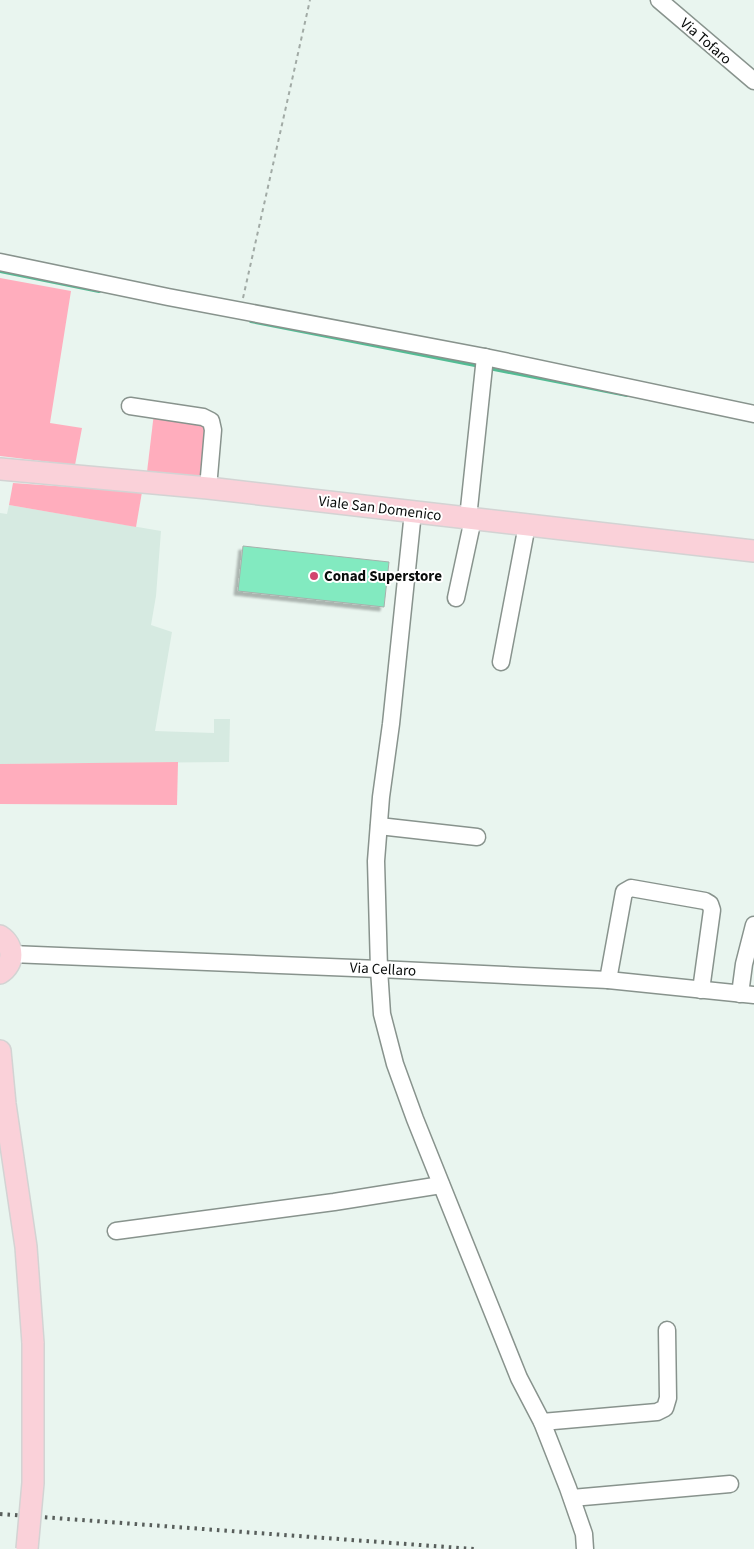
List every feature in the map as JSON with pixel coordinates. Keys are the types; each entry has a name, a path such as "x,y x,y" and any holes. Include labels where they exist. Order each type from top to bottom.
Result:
{"main road":[{"name":"Viale San Domenico","path":"2,469 208,488 754,551"},
{"path":"0,936 7,942 11,954 8,966 0,973"},
{"path":"0,1051 5,1104 26,1247 33,1343 33,1483 27,1549"}],"street":[{"name":"Via Tofaro","path":"659,0 754,81"},
{"path":"0,262 241,310 485,364 754,414"},
{"path":"456,598 470,519 485,364"},
{"path":"130,406 203,417 211,421 214,430 208,488"},
{"path":"413,512 376,861 382,1014 395,1064 441,1185 520,1378 542,1422 572,1498 584,1534 585,1549"},
{"path":"500,662 527,525"},
{"path":"379,826 477,837"},
{"path":"608,980 624,892 631,888 705,901 710,904 712,910 701,990"},
{"path":"747,995 744,964 754,925"},
{"name":"Via Cellaro","path":"11,954 608,980 747,995"},
{"path":"116,1231 334,1202 441,1185"},
{"path":"542,1422 657,1412 665,1408 668,1398 667,1330"},
{"path":"572,1498 730,1484"}],"path":[{"path":"241,310 310,0"}],"shaded area":[{"path":"0,278 71,291 50,423 82,428 75,465 0,456"},
{"path":"154,413 206,423 205,479 147,472"},
{"path":"13,483 142,492 136,527 9,505"},
{"path":"9,505 161,531 156,596 151,625 172,632 155,731 214,733 214,719 230,719 229,762 0,764 0,513 7,514"},
{"path":"178,762 177,805 0,804 0,764"}],"building":[{"name":"Conad Superstore","path":"243,546 389,562 384,607 238,591"}],"waterway":[{"path":"0,271 99,291"},
{"path":"251,321 480,366"},
{"path":"489,368 627,395"}],"railway":[{"path":"0,1514 474,1549"}],"place":[{"name":"Conad Superstore","path":"314,576"}]}
